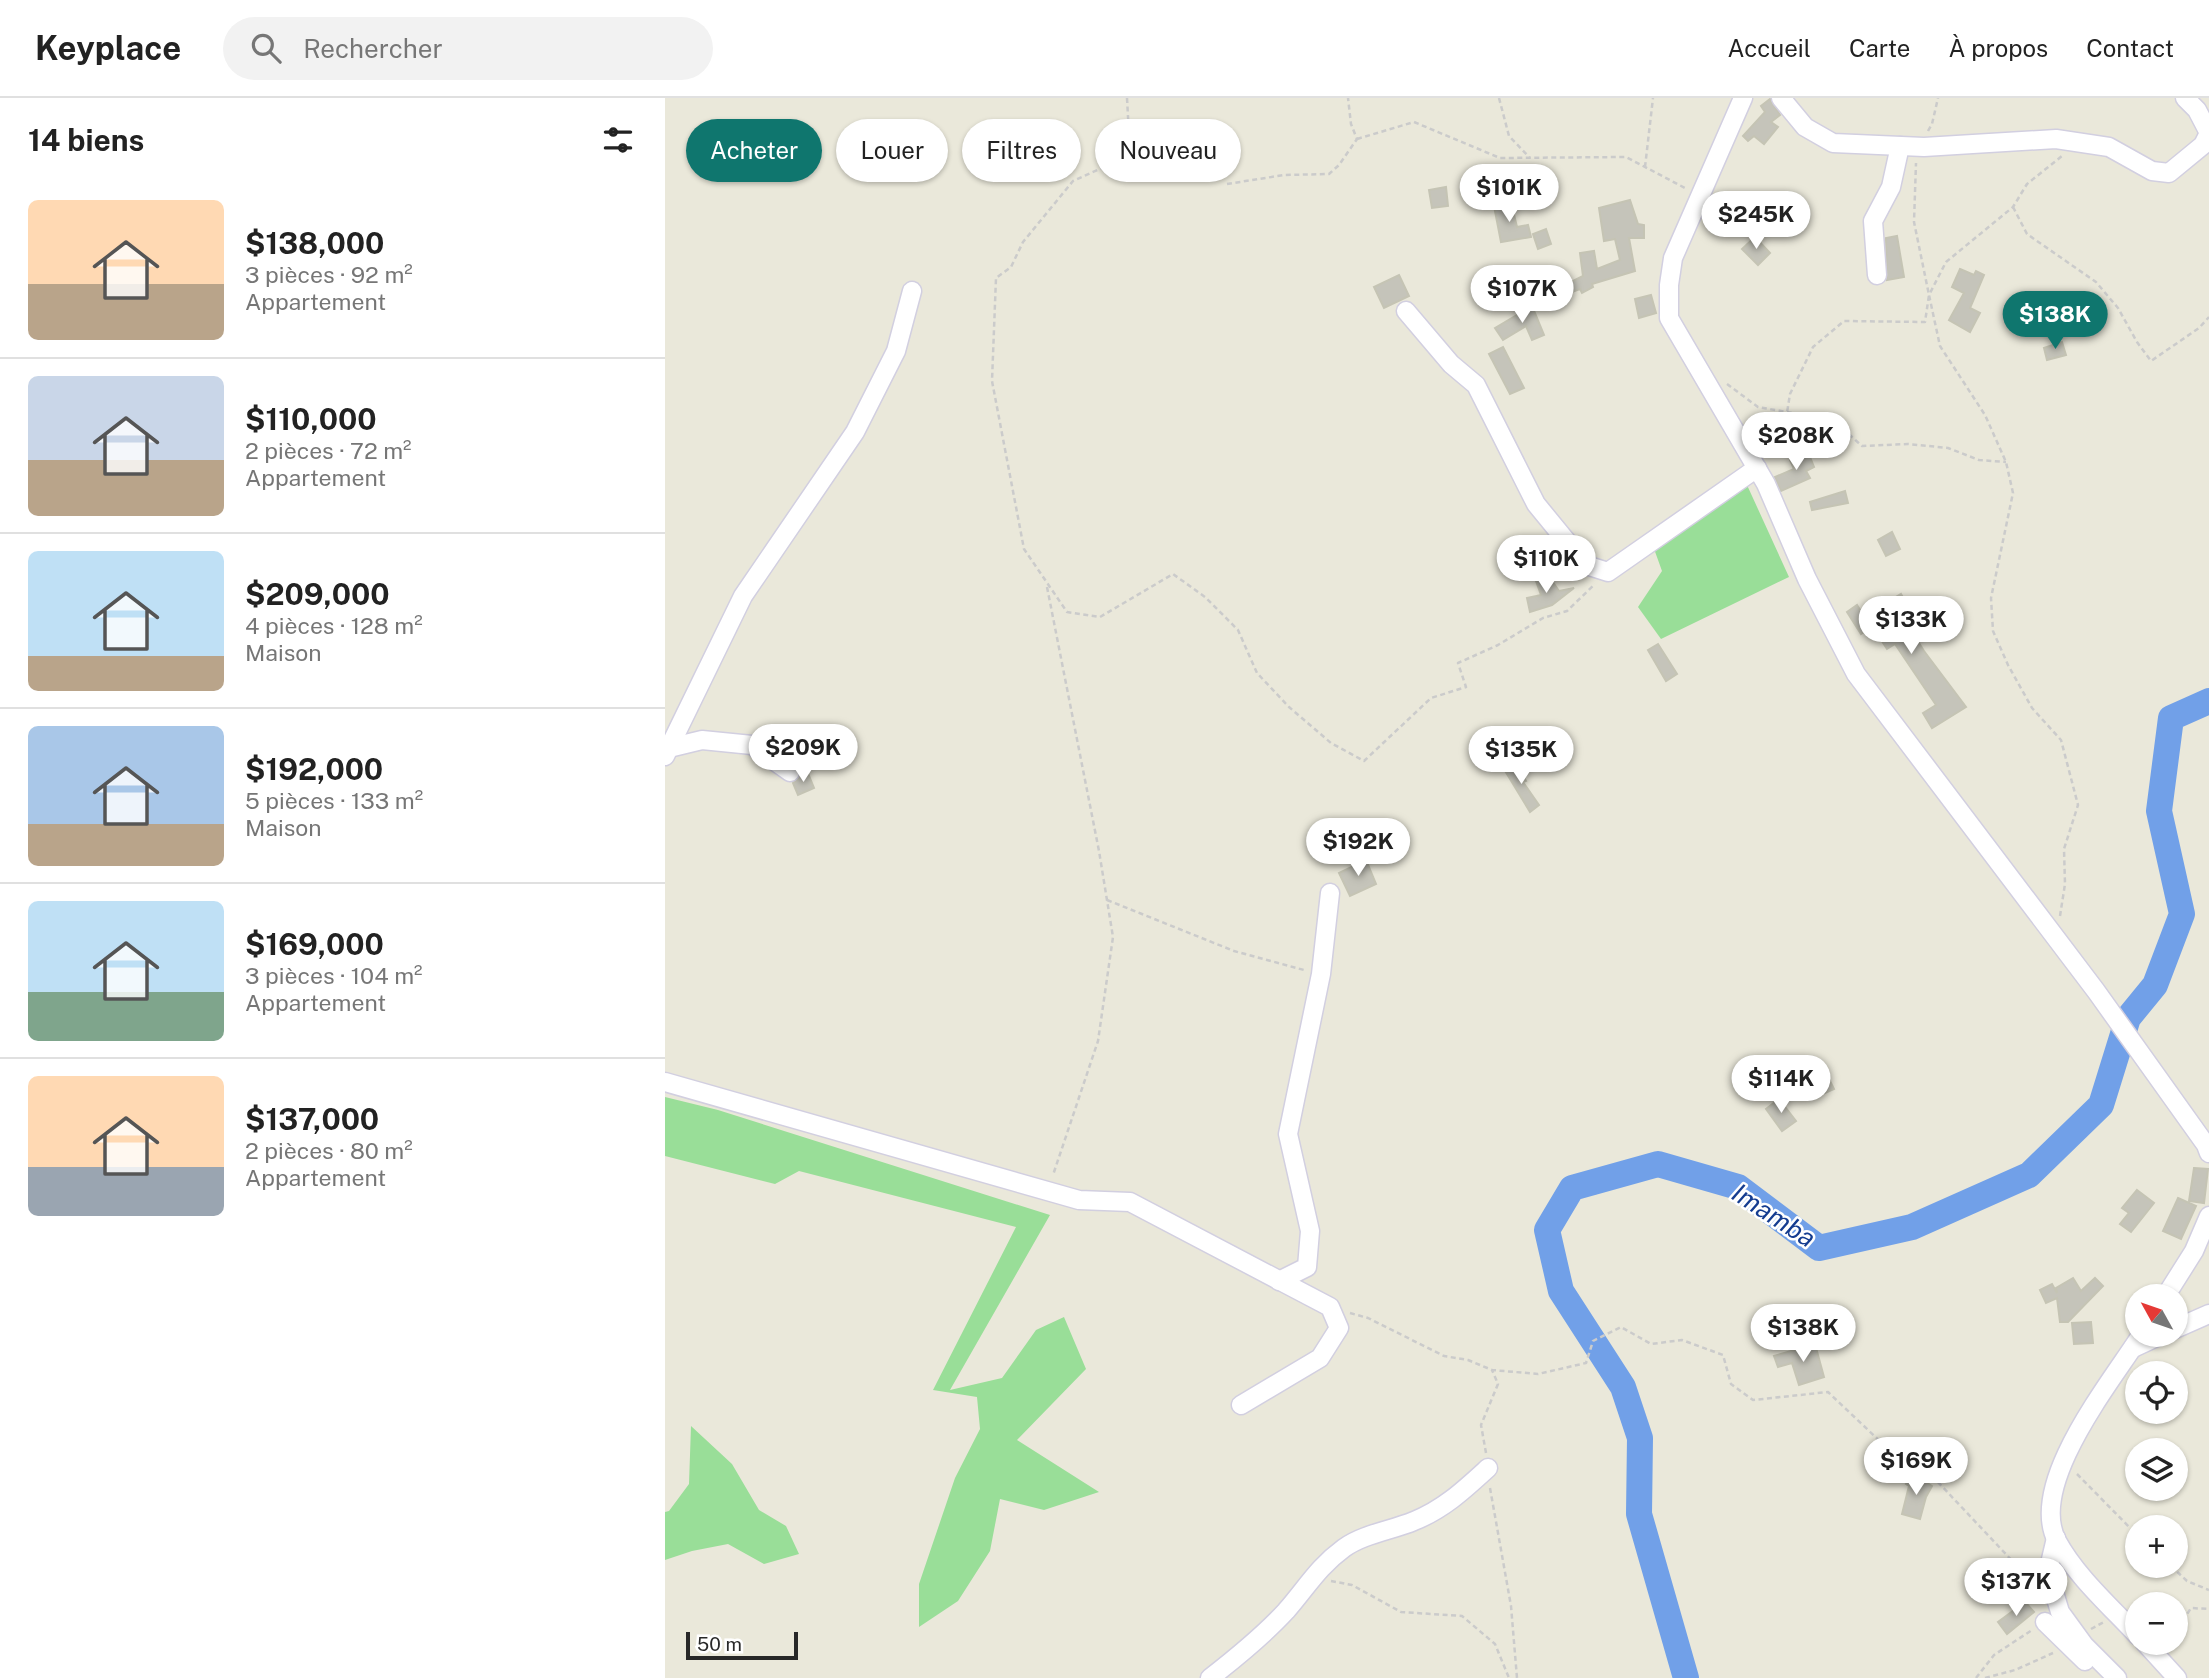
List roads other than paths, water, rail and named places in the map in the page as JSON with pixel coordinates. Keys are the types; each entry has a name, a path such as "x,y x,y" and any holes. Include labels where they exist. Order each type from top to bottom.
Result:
{"street":[{"path":"1744,98 1673,258 1669,285 1669,318 1766,484 1807,579 1856,674 2096,990 2209,1153"},
{"path":"1780,98 1805,127 1833,143 1909,146 2056,139 2109,147 2152,171 2169,173 2203,145 2209,133 2197,110 2185,98"},
{"path":"1877,275 1873,221 1909,146"},
{"path":"667,752 743,596 855,432 896,351 912,291"},
{"path":"1406,311 1451,364 1476,385 1537,504 1585,565 1608,572 1757,468"},
{"path":"667,752 702,740 752,745 790,772"},
{"path":"1279,1281 1307,1267 1310,1231 1288,1134 1321,974 1330,893"},
{"path":"665,1082 1079,1200 1130,1202 1330,1307 1339,1328 1320,1358 1241,1405"},
{"path":"2173,1284 2194,1251 2209,1216"},
{"path":"2188,1323 2209,1314"},
{"path":"2125,1622 2070,1560 2056,1538 2051,1514 2054,1491 2074,1437 2113,1371 2132,1348"},
{"path":"1210,1678 1256,1642 1287,1609 1310,1578 1349,1545 1417,1520 1457,1498 1488,1468"},
{"path":"2056,1538 2048,1572 2052,1617 2103,1678"},
{"path":"2052,1617 2117,1678"},
{"path":"2156,1655 2177,1678"}],"waterway":[{"name":"Imamba","path":"1686,1678 1639,1514 1640,1438 1623,1387 1561,1291 1547,1230 1572,1188 1658,1164 1738,1187 1819,1248 1912,1227 2029,1175 2101,1105 2128,1018 2155,985 2182,914 2159,811 2171,718 2209,701"}]}
